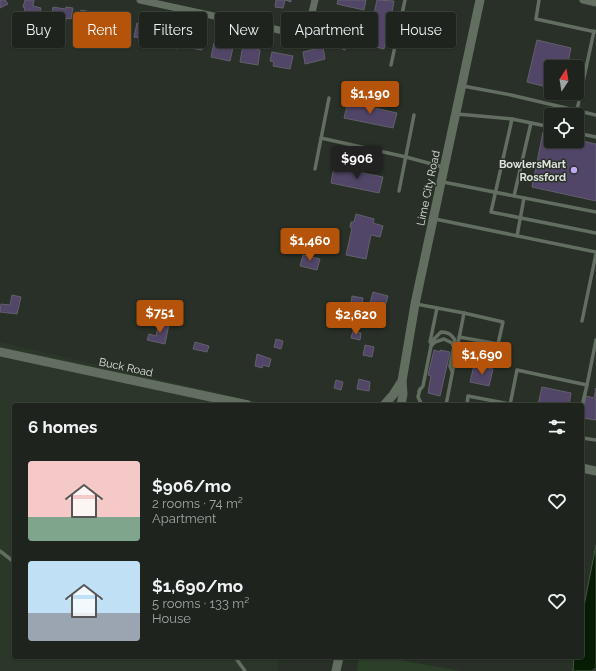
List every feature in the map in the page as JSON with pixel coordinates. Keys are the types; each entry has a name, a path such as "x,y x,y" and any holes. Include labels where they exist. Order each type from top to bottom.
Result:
{"street":[{"path":"140,0 293,33 299,32 307,26 314,0"},
{"name":"Lime City Road","path":"401,403 403,394 402,381 415,304 480,0"},
{"path":"583,0 596,3"},
{"name":"Buck Road","path":"0,352 239,403"},
{"name":"Lime City Road","path":"386,403 402,381"},
{"path":"584,468 596,471"},
{"path":"336,671 339,659"}],"lane":[{"path":"391,64 405,0"},
{"path":"539,0 536,19 595,32 577,108"},
{"path":"462,86 568,108"},
{"path":"315,169 329,98"},
{"path":"584,112 596,115"},
{"path":"456,114 512,119 544,126"},
{"path":"399,191 414,115"},
{"path":"512,119 491,212 596,233"},
{"path":"514,196 531,123"},
{"path":"584,134 596,137"},
{"path":"321,138 406,157 445,168"},
{"path":"442,182 596,212"},
{"path":"517,236 524,198"},
{"path":"434,218 596,253 582,321"},
{"path":"415,304 502,322 498,344 459,337"},
{"path":"420,403 419,401 419,391 437,308"},
{"path":"446,403 464,313"},
{"path":"419,391 423,386 432,341 441,332 446,332 452,335 455,340 450,366 452,372"},
{"path":"431,346 444,339 452,343 454,348"},
{"path":"583,403 596,340"},
{"path":"510,403 517,370 587,385"},
{"path":"468,403 468,396 505,403"},
{"path":"584,438 596,440"},
{"path":"0,551 12,560"},
{"path":"236,659 245,671"}],"shaded area":[{"path":"0,342 262,403 12,403 12,659 270,659 279,661 277,671 0,671"},
{"path":"596,545 596,668 592,671 573,671 574,659 584,659 584,606"},
{"path":"359,659 394,659 460,671 357,671"}],"building":[{"path":"0,0 5,0 8,4 0,8"},
{"path":"25,0 34,0 33,6 41,8 40,12 24,12 25,8 23,7"},
{"path":"276,0 285,0 283,8 275,7"},
{"path":"338,0 366,0 364,10 337,4"},
{"path":"377,0 394,1 392,12 386,12 386,40 384,49 378,48 378,12 374,12"},
{"path":"53,7 65,9 66,7 73,8 71,19 66,18 66,21 65,12 52,12"},
{"path":"137,23 139,23 139,38 134,37"},
{"path":"537,40 571,48 568,60 544,60 544,86 527,82"},
{"path":"214,43 215,48 233,48 230,61 211,57"},
{"path":"190,48 203,48 202,50"},
{"path":"242,48 260,50 258,65 240,62"},
{"path":"323,48 325,59 305,64 303,52"},
{"path":"272,52 293,56 290,69 273,66 274,62 270,61"},
{"path":"348,102 397,113 393,128 344,118"},
{"path":"543,132 544,148 584,148 584,141 596,144 596,201 532,187"},
{"path":"334,167 383,177 379,193 331,183"},
{"path":"356,214 374,219 373,223 383,226 380,237 371,235 366,259 346,255 352,228 350,227 351,222 354,222"},
{"path":"303,255 320,259 317,270 300,266"},
{"path":"373,292 388,296 385,306 370,303"},
{"path":"12,295 21,297 17,314 0,312 1,304 10,305"},
{"path":"352,296 363,298 362,306 351,304"},
{"path":"146,304 155,306 153,318 143,316"},
{"path":"159,321 169,324 165,344 147,340 149,334 156,336"},
{"path":"353,331 361,333 360,340 351,338"},
{"path":"276,339 283,341 281,349 274,347"},
{"path":"195,342 209,346 207,352 193,349"},
{"path":"365,345 374,347 372,357 363,355"},
{"path":"434,350 440,352 440,350 450,352 440,396 428,393 431,376 428,375"},
{"path":"257,354 271,359 269,367 263,365 262,368 255,366"},
{"path":"474,365 493,369 489,386 470,382"},
{"path":"359,379 370,382 369,391 357,389"},
{"path":"336,380 343,382 341,390 334,388"},
{"path":"542,387 571,393 569,403 538,403"},
{"path":"596,388 596,420 584,418 586,396 594,398"}],"place":[{"name":"BowlersMart Rossford","path":"574,170"}]}
